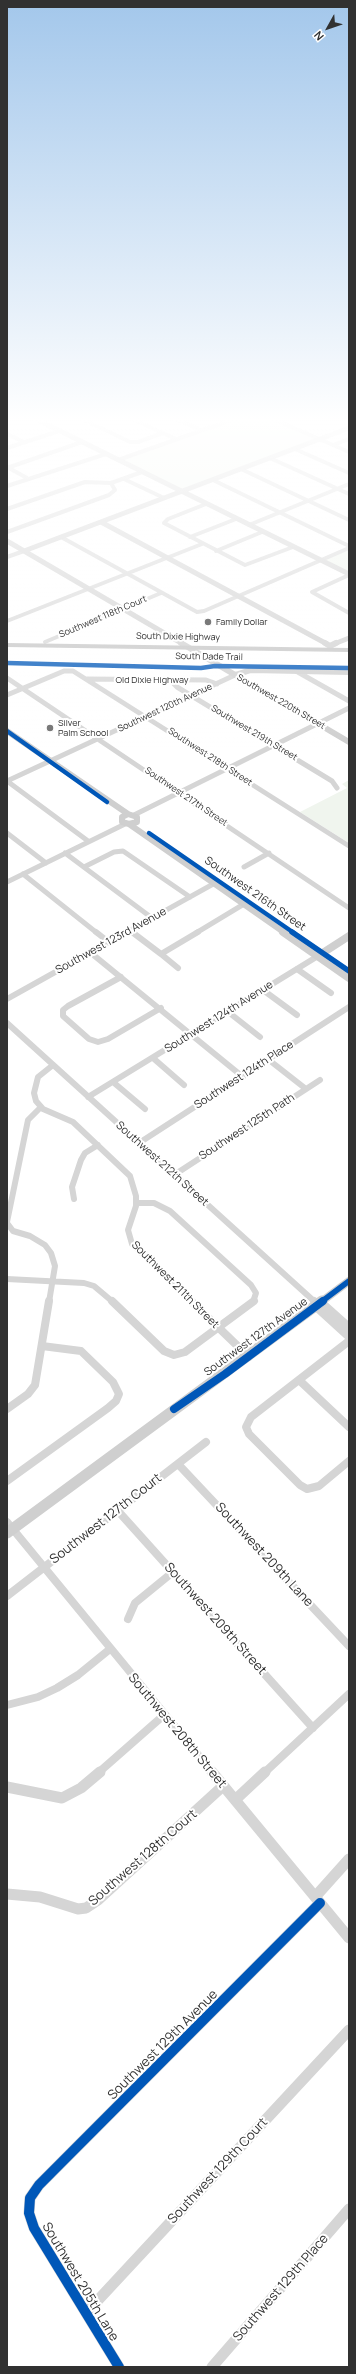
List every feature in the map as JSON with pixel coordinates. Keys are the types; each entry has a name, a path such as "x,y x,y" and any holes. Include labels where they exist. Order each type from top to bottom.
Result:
{"highway":[{"path":"164,643 170,636"},
{"path":"271,649 323,648 348,642"},
{"name":"South Dixie Highway","path":"7,643 121,647 186,646"},
{"name":"South Dixie Highway","path":"48,644 164,643 208,648 349,650"},
{"path":"186,646 317,643 340,650"},
{"path":"202,655 203,650 208,648"}],"street":[{"path":"7,557 83,529"},
{"path":"113,529 238,596 317,643"},
{"path":"176,529 242,564 252,564 294,547"},
{"path":"190,537 211,529"},
{"path":"256,529 322,560 349,575"},
{"path":"313,529 349,547"},
{"path":"216,551 262,532"},
{"path":"61,537 194,612 202,612 349,547"},
{"name":"Southwest 220th Street","path":"7,541 349,742"},
{"path":"7,621 202,544"},
{"path":"349,575 312,592 349,613"},
{"name":"Southwest 118th Court","path":"48,644 161,593"},
{"name":"Southwest 218th Street","path":"22,689 70,670 146,716 349,846"},
{"path":"235,675 245,671 349,672"},
{"path":"296,671 349,701"},
{"name":"Southwest 120th Avenue","path":"7,781 235,675"},
{"name":"Southwest 217th Street","path":"7,678 349,908"},
{"name":"Old Dixie Highway","path":"87,679 206,680 217,684"},
{"name":"Southwest 219th Street","path":"170,680 192,696 332,781 336,788"},
{"path":"7,695 22,689"},
{"path":"7,882 98,836 158,803 349,708"},
{"name":"Southwest 216th Street","path":"7,731 129,819 215,884 320,954 349,971"},
{"name":"Southwest 216th Street","path":"7,737 48,762"},
{"path":"7,781 88,841"},
{"name":"Southwest 216th Street","path":"129,819 261,910 320,954 349,978"},
{"path":"7,833 46,863"},
{"path":"84,868 114,852 123,851 190,897"},
{"path":"65,853 152,918"},
{"path":"244,867 269,853"},
{"path":"23,874 110,943"},
{"path":"215,884 226,888 261,910"},
{"name":"Southwest 123rd Avenue","path":"7,999 215,884"},
{"path":"161,954 244,904"},
{"path":"131,931 178,968"},
{"name":"Southwest 124th Avenue","path":"88,1097 191,1035 227,1011 349,936"},
{"path":"91,953 161,1008 191,1035 243,1077"},
{"path":"297,969 331,993"},
{"path":"121,977 68,1006 62,1013 85,1036 98,1042 108,1039 161,1008"},
{"path":"263,990 297,1015"},
{"name":"Southwest 124th Place","path":"139,1143 349,1008"},
{"path":"227,1011 260,1037"},
{"name":"Southwest 212th Street","path":"7,1023 318,1304 349,1337"},
{"path":"153,1058 184,1085"},
{"path":"269,1060 306,1089"},
{"path":"7,1279 84,1283 100,1289 164,1351 174,1355 185,1352 252,1303 256,1296 251,1285 166,1207 150,1202 136,1203 135,1187 130,1176 70,1120 41,1107 34,1093 38,1077 53,1065"},
{"name":"Southwest 125th Path","path":"174,1175 320,1080"},
{"path":"113,1082 145,1109"},
{"path":"7,1409 33,1388 53,1282 54,1262 48,1249 34,1238 13,1231 7,1223 28,1120 41,1107"},
{"path":"74,1199 72,1187 81,1160 85,1153 98,1145"},
{"name":"Southwest 211th Street","path":"136,1203 128,1230 132,1244 248,1356"},
{"name":"Southwest 127th Avenue","path":"9,1528 248,1356 349,1281"},
{"name":"Southwest 212th Street","path":"318,1304 349,1327"},
{"path":"349,1341 251,1417 246,1424 249,1434 300,1485 310,1489 319,1486 349,1461"},
{"path":"7,1481 108,1408 116,1401 119,1394 113,1382 81,1351 42,1346"},
{"path":"299,1380 349,1427"},
{"name":"Southwest 127th Court","path":"7,1596 206,1442"},
{"name":"Southwest 209th Lane","path":"178,1464 349,1646"},
{"name":"Southwest 209th Street","path":"118,1510 313,1728"},
{"name":"Southwest 208th Street","path":"9,1528 44,1568 349,1938"},
{"path":"128,1619 135,1603 173,1572"},
{"path":"7,1705 38,1697 57,1688 78,1675 110,1649"},
{"path":"235,1800 349,1694"},
{"path":"7,1786 62,1798 69,1796 81,1788 164,1715"},
{"name":"Southwest 128th Court","path":"7,1894 40,1897 78,1909 92,1905 224,1786"},
{"name":"Southwest 129th Avenue","path":"29,2207 30,2198 38,2185 317,1900 349,1859"},
{"name":"Southwest 129th Court","path":"86,2312 349,2030"},
{"name":"Southwest 205th Lane","path":"29,2207 30,2220 34,2228 119,2367"},
{"name":"Southwest 129th Place","path":"212,2367 349,2209"}],"shaded area":[{"path":"349,550 349,573 326,560 326,559"},
{"path":"349,780 349,843 300,812 347,788 342,784"}],"cycle path":[{"name":"South Dade Trail","path":"7,663 201,668 215,666 349,668"},
{"path":"7,731 107,802"},
{"path":"149,833 349,971"},
{"path":"174,1409 225,1374 349,1281"},
{"path":"119,2367 34,2228 29,2213 30,2198 39,2185 320,1903"}],"place":[{"name":"Family Dollar","path":"208,622"},
{"name":"Silver Palm School","path":"50,728"}]}
